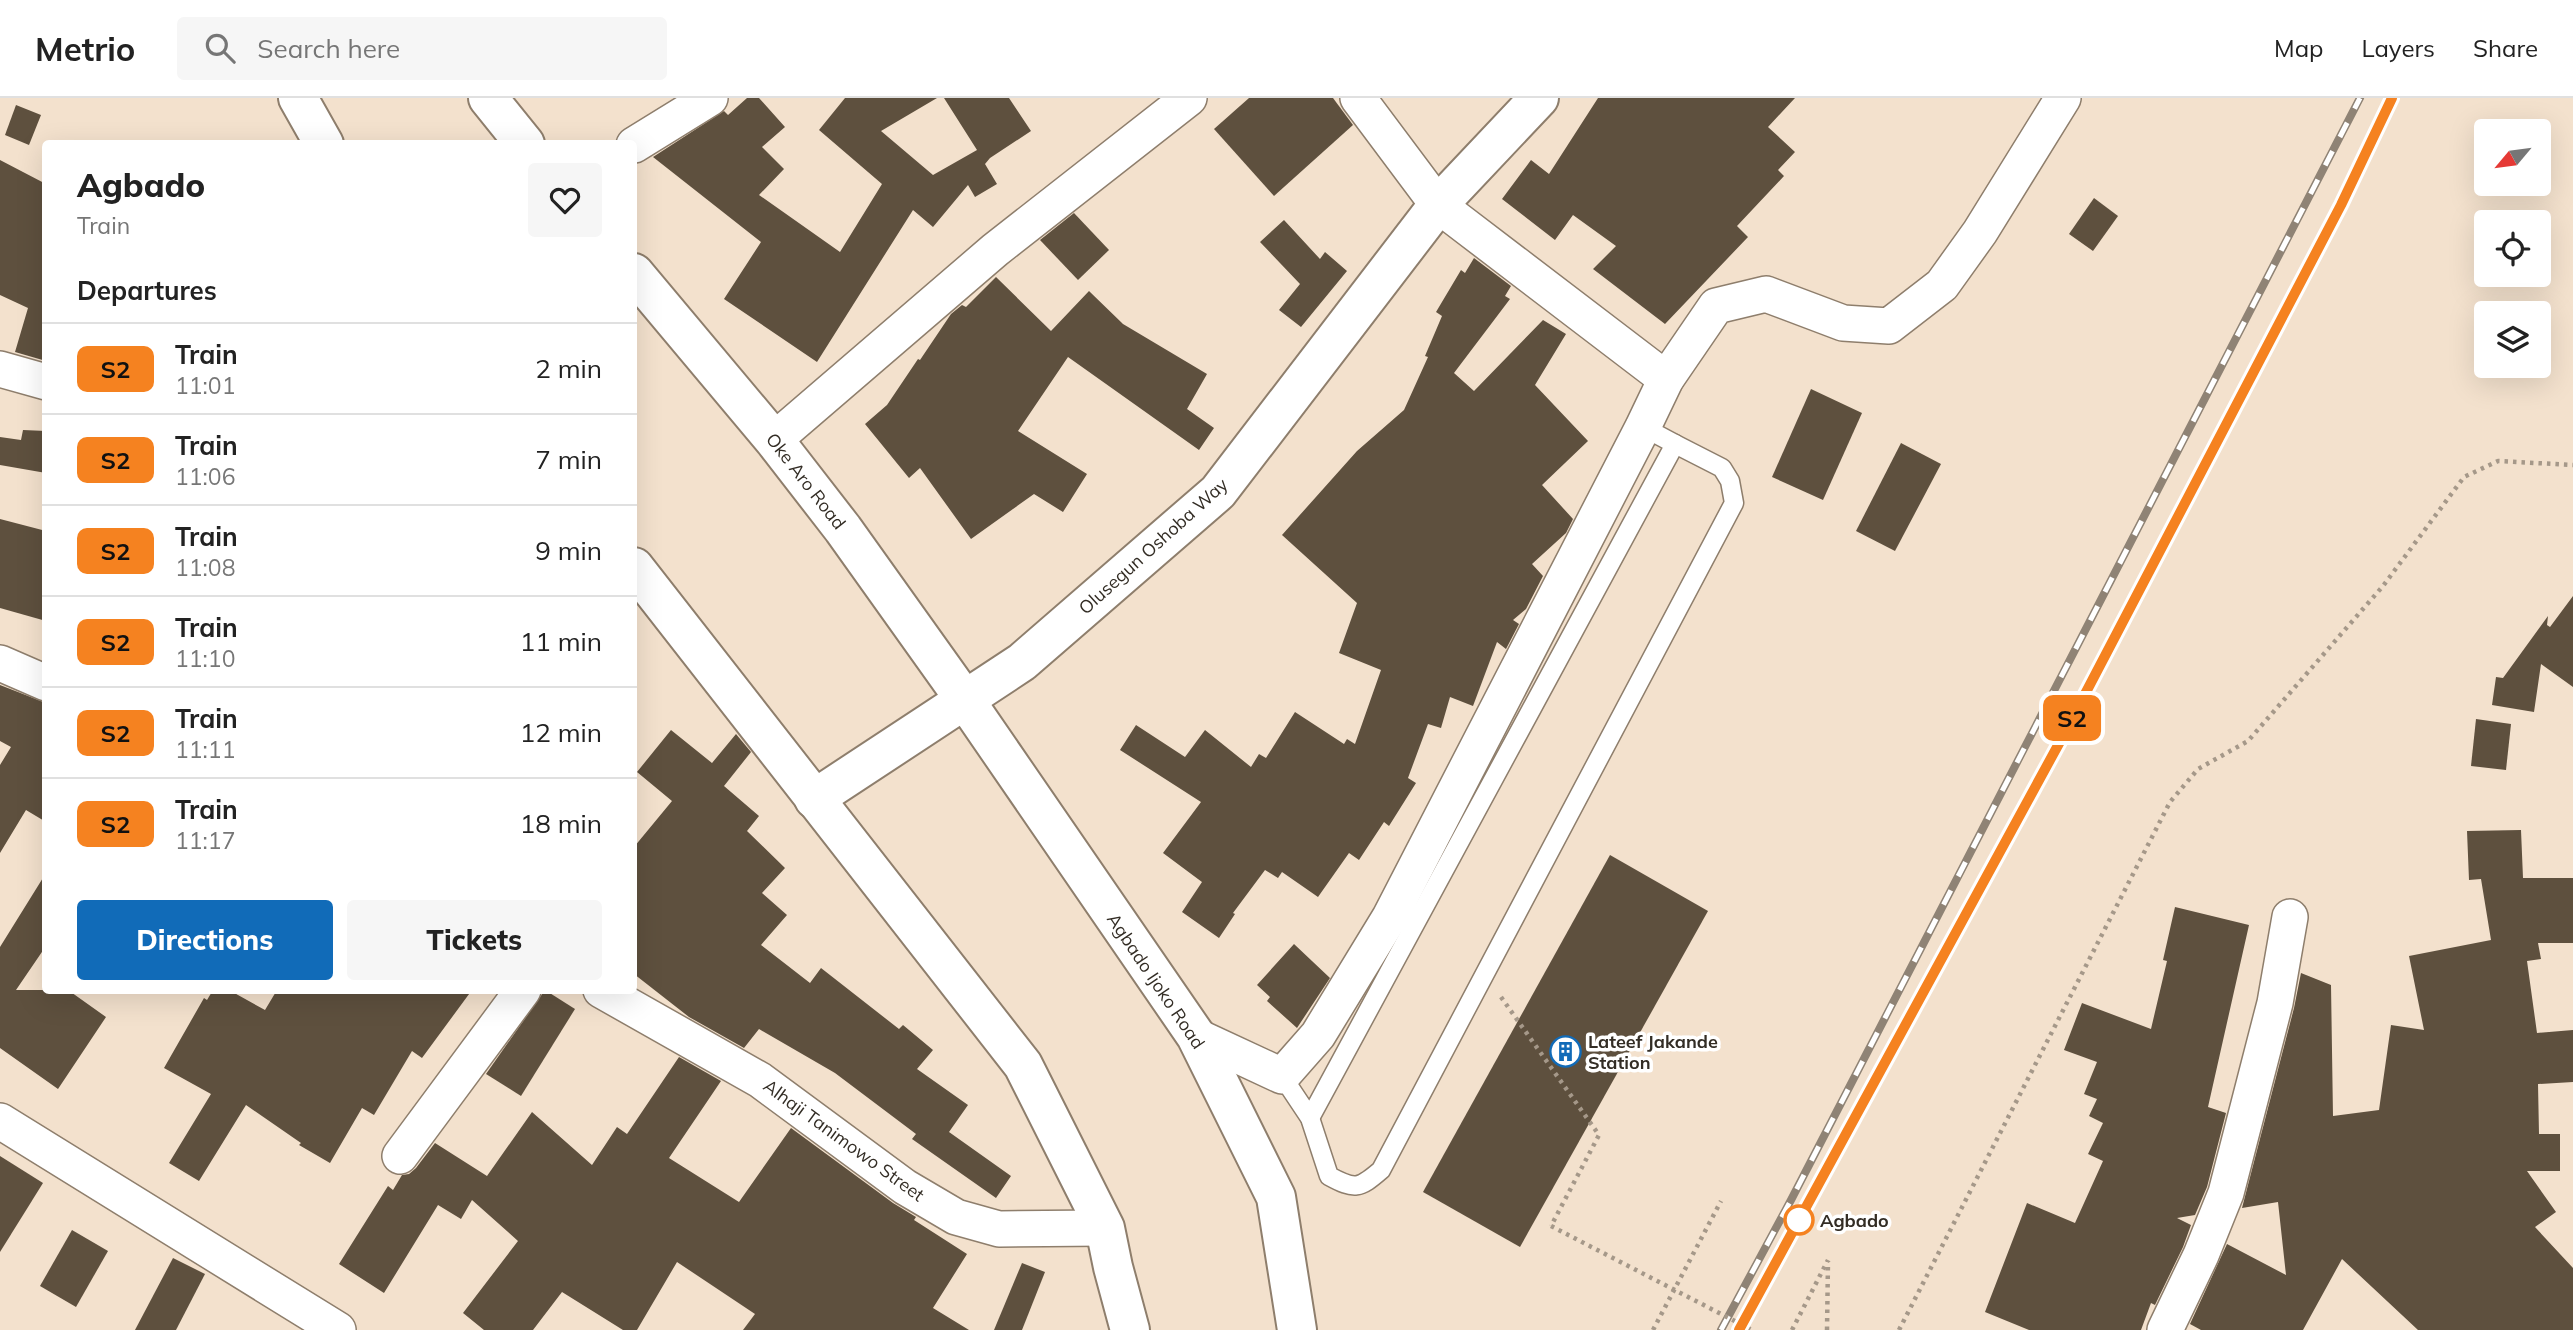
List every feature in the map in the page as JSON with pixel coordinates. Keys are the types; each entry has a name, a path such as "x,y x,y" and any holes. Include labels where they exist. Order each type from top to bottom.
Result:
{"main road":[{"path":"298,98 322,140"},
{"path":"488,98 523,140"},
{"name":"Olusegun Oshoba Way","path":"814,799 1022,662 1218,492 1438,205 1539,98"},
{"name":"Oke Aro Road","path":"637,276 774,440 843,529 965,700"},
{"path":"637,571 1023,1066 1105,1228 1130,1330"},
{"name":"Agbado Ijoko Road","path":"965,700 1196,1036 1276,1197 1297,1330"}],"street":[{"path":"637,143 710,98"},
{"path":"774,440 995,250 1189,98"},
{"path":"1359,98 1438,205 1666,379"},
{"path":"1196,1036 1282,1076 1318,1035 1390,917 1666,379 1716,306 1766,294 1843,323 1889,326 1942,285 1980,232 2063,98"},
{"path":"0,369 42,381"},
{"path":"0,663 42,681"},
{"path":"2165,1330 2227,1193 2275,1003 2290,917"},
{"path":"400,1156 520,994"},
{"name":"Alhaji Tanimowo Street","path":"608,994 760,1080 905,1187 956,1217 999,1229 1105,1228"},
{"path":"0,1121 338,1330"}],"lane":[{"path":"1282,1076 1310,1118 1329,1176 1348,1187 1363,1185 1381,1170 1734,503 1730,481 1722,468 1643,428"},
{"path":"1310,1118 1675,444"}],"path":[{"path":"1899,1330 2169,803 2198,769 2248,741 2384,586 2464,477 2498,461 2573,465"},
{"path":"1485,974 1599,1135 1551,1226 1752,1330"},
{"path":"1653,1330 1721,1202"},
{"path":"1792,1330 1828,1260 1827,1330"}],"building":[{"path":"747,98 759,98 785,127 762,147 784,169 759,195 840,252 882,184 819,130 845,98 937,98 881,131 933,175 977,150 944,98 1009,98 1031,131 985,164 997,184 975,197 968,185 933,227 913,210 817,362 724,299 761,242 653,157 724,111 728,115"},
{"path":"1249,98 1333,98 1353,125 1274,196 1214,129"},
{"path":"1598,98 1795,98 1768,127 1795,152 1778,170 1784,176 1737,226 1748,237 1665,324 1593,269 1616,246 1573,215 1555,240 1502,199 1531,160 1549,174"},
{"path":"16,105 41,115 29,145 5,135"},
{"path":"0,160 42,182 42,360 15,352 28,308 0,295"},
{"path":"2094,198 2118,216 2093,251 2069,234"},
{"path":"1074,213 1109,250 1078,280 1040,240"},
{"path":"1284,220 1320,259 1325,252 1347,271 1301,327 1279,310 1300,284 1260,242"},
{"path":"1474,258 1511,286 1505,296 1510,299 1454,373 1474,391 1543,320 1566,334 1535,385 1588,441 1542,485 1573,519 1566,533 1532,564 1543,576 1526,609 1513,620 1519,624 1506,649 1497,642 1473,706 1450,697 1441,728 1428,724 1408,778 1416,783 1389,826 1384,822 1359,860 1349,853 1318,897 1282,872 1278,878 1265,870 1233,913 1235,914 1219,938 1182,912 1202,882 1163,853 1201,802 1120,750 1136,725 1185,757 1205,730 1251,767 1259,754 1266,758 1295,712 1344,744 1347,739 1355,744 1381,670 1339,653 1357,603 1282,535 1357,451 1404,410 1428,357 1425,356 1442,316 1436,312 1461,270 1465,273"},
{"path":"996,277 1051,331 1089,291 1123,324 1207,374 1187,409 1214,428 1199,450 1068,357 1018,431 1087,474 1063,512 1034,494 971,539 920,468 909,478 865,424 887,405 951,314 962,305 966,307"},
{"path":"1811,389 1862,413 1823,500 1772,477"},
{"path":"23,430 42,431 42,472 0,465 0,437 21,440"},
{"path":"1901,443 1941,464 1895,551 1856,531"},
{"path":"0,519 42,530 42,620 0,608"},
{"path":"2573,596 2573,687 2541,664 2534,712 2492,705 2496,677 2503,678 2548,616 2547,625 2550,627"},
{"path":"0,685 42,701 42,820 26,810 0,853 0,765 11,747 0,741"},
{"path":"2476,719 2511,724 2506,770 2471,766"},
{"path":"671,730 712,763 736,734 751,752 724,786 759,816 747,831 785,868 762,893 787,915 761,945 810,983 821,968 899,1029 903,1025 933,1050 917,1069 968,1105 949,1132 1011,1176 996,1198 912,1139 916,1134 835,1073 759,1029 744,1048 689,1017 637,976 637,843 672,801 637,772"},
{"path":"2521,830 2523,878 2573,878 2573,943 2538,943 2541,959 2527,961 2537,1033 2573,1030 2573,1082 2538,1084 2539,1134 2560,1134 2560,1171 2527,1171 2556,1212 2535,1227 2573,1268 2573,1330 2418,1330 2342,1259 2303,1330 2201,1330 2190,1324 2227,1244 2286,1275 2278,1202 2242,1208 2301,973 2331,985 2333,1116 2379,1110 2391,1025 2424,1030 2409,956 2491,940 2481,879 2469,880 2467,831"},
{"name":"Lateef Jakande Station","path":"1610,855 1708,911 1520,1247 1423,1192"},
{"path":"42,879 42,952 16,990 42,990 42,994 74,994 106,1017 58,1089 0,1048 0,947"},
{"path":"2175,907 2249,925 2208,1107 2226,1113 2207,1187 2195,1215 2177,1218 2191,1225 2155,1305 2151,1303 2141,1330 2029,1330 1985,1312 2027,1203 2075,1223 2103,1161 2088,1154 2103,1123 2089,1116 2097,1099 2084,1094 2097,1062 2064,1050 2082,1003 2151,1029 2167,961 2163,960"},
{"path":"1294,944 1330,978 1297,1028 1267,1001 1270,997 1257,985"},
{"path":"211,994 236,994 265,1010 275,994 469,994 422,1058 412,1051 374,1115 362,1108 330,1163 299,1145 301,1143 246,1105 199,1181 169,1163 211,1094 164,1068 204,998 207,1000"},
{"path":"542,994 551,994 575,1009 521,1096 486,1074"},
{"path":"679,1057 721,1081 669,1158 739,1202 791,1128 916,1217 914,1220 967,1254 933,1308 969,1330 743,1330 755,1314 677,1262 637,1330 623,1330 562,1292 533,1330 484,1330 463,1313 518,1241 472,1200 461,1219 438,1205 384,1293 339,1264 388,1186 393,1190 402,1175 409,1174 416,1168 435,1143 487,1176 532,1112 592,1165 617,1127 627,1134"},
{"path":"0,1156 43,1183 0,1252"},
{"path":"72,1230 108,1251 76,1307 40,1286"},
{"path":"173,1258 205,1274 176,1330 135,1330"},
{"path":"1022,1263 1045,1272 1022,1330 994,1330"}],"railway":[{"path":"1721,1330 1791,1200 2360,98"},
{"path":"1739,1330 2062,738 2341,205 2392,98"}],"train":[{"name":"S2","path":"1739,1330 2062,738 2341,205 2392,98"}],"place":[{"name":"Lateef Jakande Station","path":"1565,1051"},
{"name":"Agbado","path":"1799,1220"}]}
